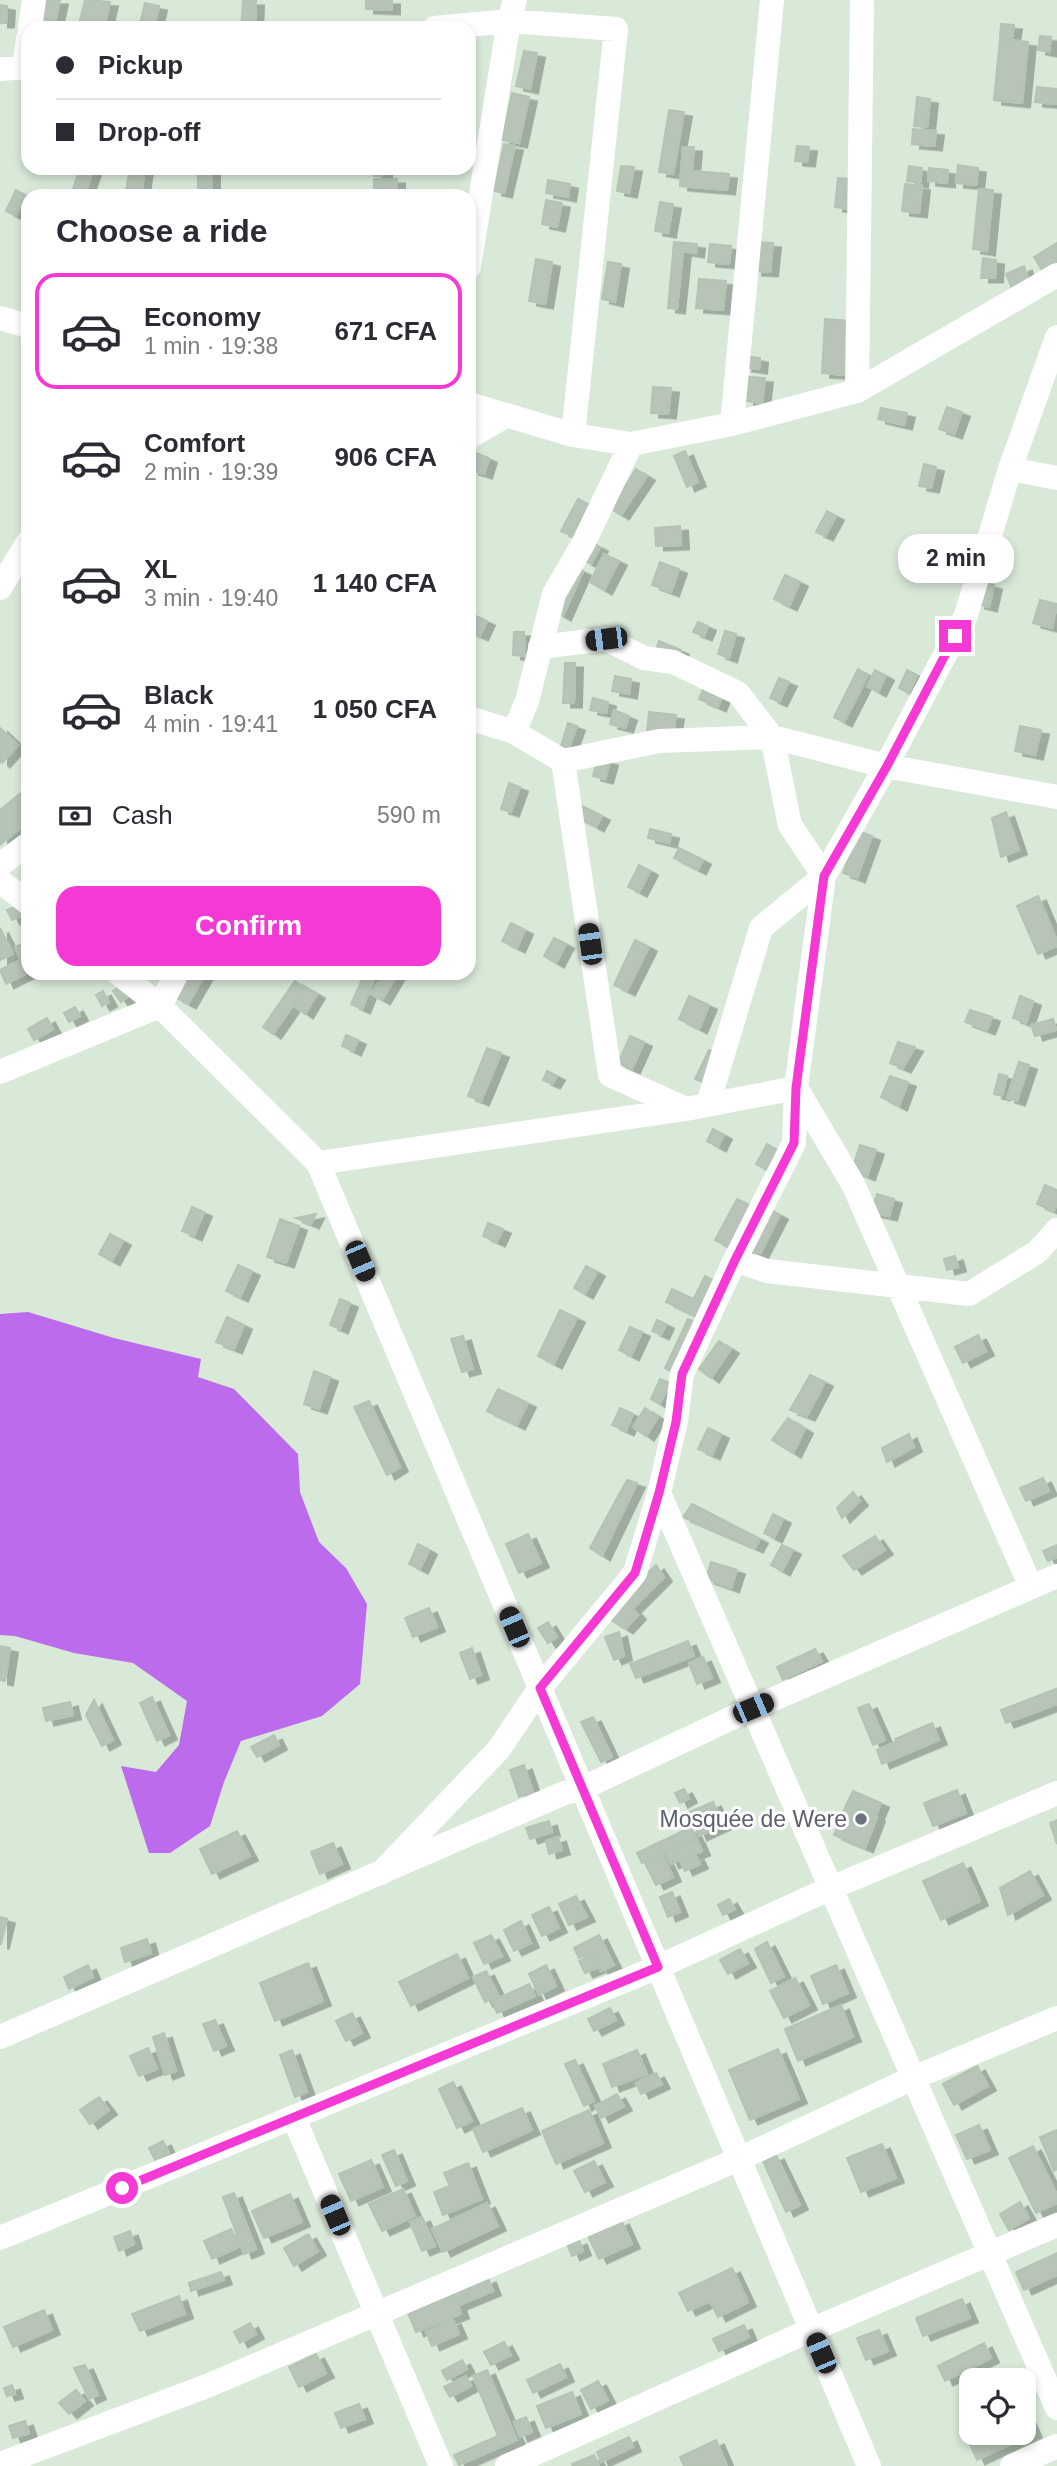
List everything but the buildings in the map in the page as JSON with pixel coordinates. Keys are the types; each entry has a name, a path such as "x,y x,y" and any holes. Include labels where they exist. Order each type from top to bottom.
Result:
{"street":[{"path":"31,21 34,0"},
{"path":"732,424 772,0"},
{"path":"857,391 862,0"},
{"path":"476,225 512,10"},
{"path":"465,21 512,10 616,29 573,435"},
{"path":"476,406 573,435 631,444 732,424 857,391 1057,275"},
{"path":"0,318 21,324"},
{"path":"697,1107 761,928 824,876 887,766 966,615 1010,469 1057,337"},
{"path":"476,433 507,415"},
{"path":"514,732 527,701 554,594 583,544 631,444"},
{"path":"1010,469 1057,478"},
{"path":"0,587 21,553"},
{"path":"381,1873 499,1749 540,1688 635,1573 659,1493 676,1422 682,1374 794,1143 796,1088 824,876 790,825 772,737 738,693 673,662 644,659 606,639 540,647"},
{"path":"476,720 514,732 563,761 659,741 772,737 887,766 1057,797"},
{"path":"563,761 610,1075 697,1107"},
{"path":"0,865 21,849"},
{"path":"0,881 21,898"},
{"path":"127,980 160,1006 318,1163 869,2466"},
{"path":"4,1068 160,1006 173,980"},
{"path":"318,1163 697,1107 796,1088"},
{"path":"796,1088 853,1184 1031,1587"},
{"path":"735,1260 767,1271 970,1294 1037,1252 1057,1230"},
{"path":"659,1493 1057,2409"},
{"path":"0,2037 562,1794 583,1788 753,1708 1057,1576"},
{"path":"0,2238 658,1967 831,1888 1057,1793"},
{"path":"0,2464 207,2386 739,2159 914,2078 1057,2018"},
{"path":"294,2118 441,2466"},
{"path":"508,2466 811,2330 1057,2225"},
{"path":"1012,2466 1057,2446"}],"shaded area":[{"path":"28,1312 114,1338 201,1359 198,1377 234,1389 298,1454 300,1492 319,1542 346,1568 367,1604 360,1684 322,1716 241,1741 210,1826 170,1853 149,1853 121,1766 156,1772 179,1745 187,1701 133,1663 74,1653 15,1636 0,1635 0,1314"}],"place":[{"name":"Mosquée de Were","path":"861,1819"}],"route":[{"path":"122,2188 658,1967 540,1688 635,1573 659,1493 676,1422 682,1374 794,1143 796,1088 824,876 887,766 955,636"}]}
